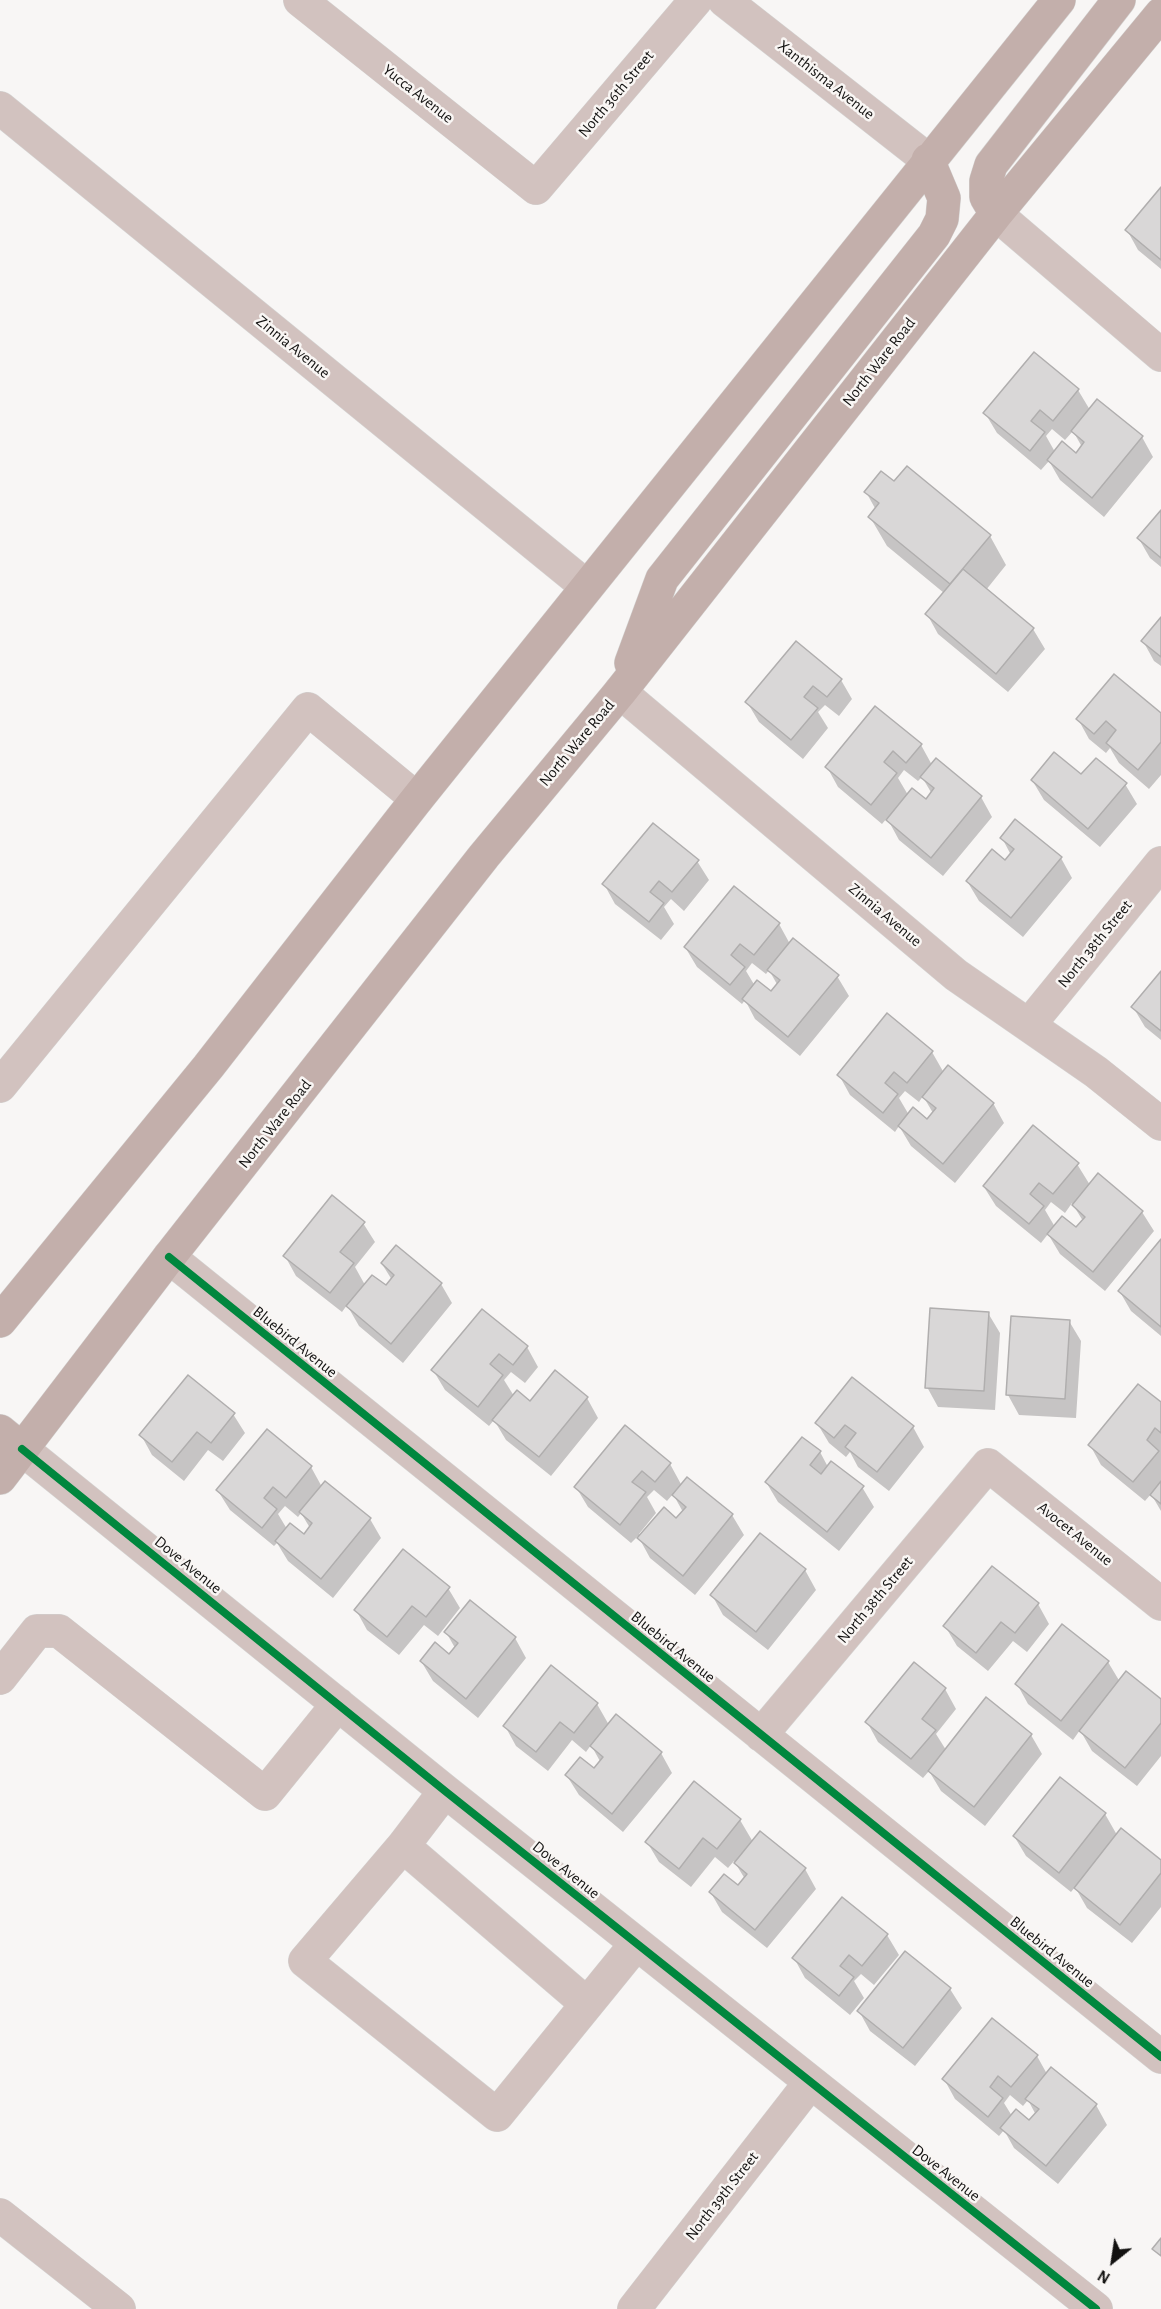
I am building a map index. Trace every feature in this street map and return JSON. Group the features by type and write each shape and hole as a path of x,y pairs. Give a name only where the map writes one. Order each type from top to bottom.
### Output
{"main road":[{"path":"0,1321 208,1067 586,586 1059,0"},
{"path":"996,214 986,197 986,181 991,165 1119,0"},
{"name":"North Ware Road","path":"0,1478 11,1440 169,1257 484,856 620,692 996,214 1161,14"},
{"path":"620,692 662,579 934,235 942,219 944,198 928,160"}],"street":[{"name":"Yucca Avenue","path":"300,0 536,188"},
{"name":"North 36th Street","path":"536,188 696,0"},
{"name":"Xanthisma Avenue","path":"724,0 928,160"},
{"name":"Zinnia Avenue","path":"0,108 586,586"},
{"path":"996,214 1161,355"},
{"name":"Zinnia Avenue","path":"620,692 956,975 1096,1072 1161,1124"},
{"path":"0,1086 308,709 417,799"},
{"name":"North 38th Street","path":"1029,1025 1161,863"},
{"name":"Bluebird Avenue","path":"169,1257 1161,2057"},
{"name":"Dove Avenue","path":"11,1440 636,1944 1096,2309"},
{"name":"North 38th Street","path":"762,1735 988,1465"},
{"name":"Avocet Avenue","path":"988,1465 1161,1604"},
{"path":"0,1678 37,1631 59,1631 265,1794 338,1704"},
{"path":"445,1791 403,1846 305,1961 497,2115 636,1944"},
{"path":"403,1846 587,2004"},
{"name":"North 39th Street","path":"634,2309 810,2083"},
{"path":"0,2215 119,2309"}],"building":[{"path":"1161,187 1161,260 1125,230"},
{"path":"1034,352 1079,389 1053,421 1040,410 1031,421 1045,432 1030,451 983,413"},
{"path":"1097,399 1143,436 1092,498 1047,460 1062,441 1076,453 1084,442 1071,431"},
{"path":"907,466 991,535 950,584 868,517 879,503 864,492 881,471 894,481"},
{"path":"1161,510 1161,558 1137,538"},
{"path":"963,569 1034,628 996,674 925,614"},
{"path":"1161,617 1161,657 1141,641"},
{"path":"796,641 842,679 827,697 813,686 804,697 818,708 791,740 745,702"},
{"path":"1114,674 1161,713 1161,742 1138,770 1106,743 1116,730 1106,721 1094,734 1076,719"},
{"path":"875,706 922,744 906,763 893,751 884,762 897,773 871,805 825,767"},
{"path":"1054,752 1081,774 1096,758 1127,783 1088,829 1031,780"},
{"path":"936,758 982,796 931,858 886,820 912,788 926,799 934,788 920,777"},
{"path":"1015,819 1062,857 1011,918 966,881 992,849 1005,860 1014,849 1000,838"},
{"path":"653,823 699,860 672,892 659,881 650,892 664,903 649,922 602,884"},
{"path":"734,886 780,923 754,955 740,944 731,955 745,967 730,985 684,947"},
{"path":"793,938 839,975 788,1037 742,999 757,980 771,991 780,980 767,970"},
{"path":"1161,971 1161,1031 1131,1007"},
{"path":"887,1013 933,1051 907,1083 894,1072 885,1083 898,1094 883,1113 837,1075"},
{"path":"948,1065 994,1103 943,1164 898,1126 913,1107 927,1119 936,1108 922,1097"},
{"path":"1033,1125 1079,1163 1053,1194 1039,1183 1030,1194 1044,1206 1029,1224 983,1186"},
{"path":"1098,1173 1143,1211 1093,1272 1047,1234 1062,1216 1076,1227 1085,1217 1072,1205"},
{"path":"332,1195 365,1222 340,1252 354,1263 330,1293 283,1256"},
{"path":"1161,1239 1161,1327 1118,1291"},
{"path":"396,1245 442,1283 391,1344 346,1306 372,1275 386,1285 394,1275 381,1263"},
{"path":"930,1308 989,1312 984,1391 925,1388"},
{"path":"482,1309 528,1346 513,1365 499,1354 490,1364 503,1375 478,1407 431,1370"},
{"path":"1011,1316 1070,1320 1065,1399 1006,1395"},
{"path":"555,1370 588,1397 539,1457 492,1420 517,1390 530,1401"},
{"path":"188,1375 235,1413 211,1443 197,1432 172,1462 139,1435"},
{"path":"852,1377 914,1426 877,1472 845,1447 856,1433 845,1425 834,1438 815,1423"},
{"path":"1138,1384 1161,1402 1161,1433 1155,1428 1147,1440 1159,1451 1133,1482 1088,1445"},
{"path":"625,1425 671,1463 655,1482 642,1471 632,1482 646,1492 620,1525 574,1487"},
{"path":"267,1429 312,1466 286,1498 273,1487 264,1498 277,1509 262,1528 216,1490"},
{"path":"802,1437 821,1451 810,1465 821,1474 831,1461 864,1486 827,1532 765,1482"},
{"path":"687,1477 733,1514 683,1576 637,1538 664,1507 676,1518 686,1507 672,1495"},
{"path":"325,1481 371,1518 321,1579 275,1541 290,1523 304,1534 312,1523 299,1512"},
{"path":"1161,1481 1161,1504 1150,1495"},
{"path":"760,1533 806,1569 756,1632 710,1595"},
{"path":"403,1549 450,1587 426,1617 412,1606 387,1637 354,1610"},
{"path":"992,1566 1039,1603 1015,1633 1001,1622 976,1653 943,1626"},
{"path":"470,1600 516,1637 466,1699 420,1661 435,1642 449,1654 458,1643 444,1632"},
{"path":"1062,1624 1109,1661 1061,1721 1015,1684"},
{"path":"914,1662 946,1688 922,1719 936,1730 911,1759 865,1722"},
{"path":"551,1665 598,1703 574,1733 560,1722 536,1752 503,1726"},
{"path":"1126,1671 1161,1699 1161,1723 1125,1768 1079,1731"},
{"path":"986,1697 1032,1734 974,1807 928,1771"},
{"path":"616,1714 662,1752 612,1814 565,1775 580,1757 594,1768 603,1757 590,1746"},
{"path":"1060,1777 1106,1813 1059,1873 1013,1836"},
{"path":"694,1781 741,1819 717,1849 703,1838 679,1869 645,1842"},
{"path":"1121,1828 1161,1860 1161,1873 1120,1925 1074,1888"},
{"path":"760,1831 806,1868 755,1930 709,1892 724,1874 738,1885 747,1874 734,1863"},
{"path":"842,1897 888,1934 862,1966 849,1955 840,1966 854,1977 839,1996 792,1958"},
{"path":"905,1951 951,1988 903,2048 857,2011"},
{"path":"992,2018 1038,2055 1011,2087 998,2076 990,2087 1003,2098 988,2117 942,2079"},
{"path":"1051,2067 1097,2104 1046,2166 1000,2128 1016,2109 1029,2120 1039,2109 1025,2099"},
{"path":"1161,2238 1161,2256 1152,2249"}],"cycle path":[{"path":"169,1257 1161,2057"},
{"path":"22,1449 445,1791 1096,2309"}]}
